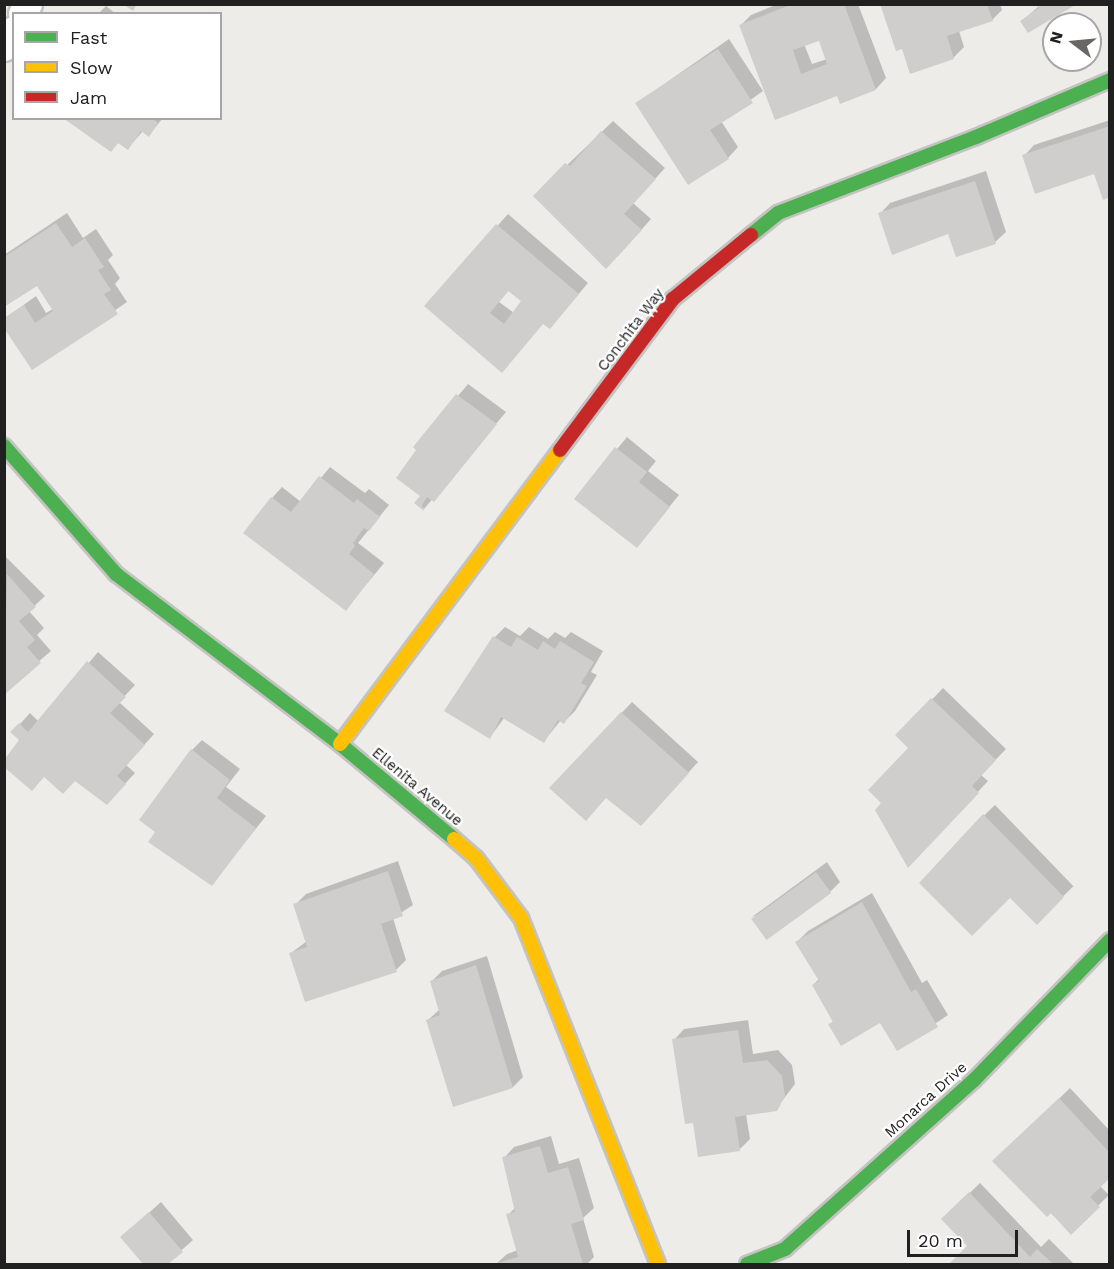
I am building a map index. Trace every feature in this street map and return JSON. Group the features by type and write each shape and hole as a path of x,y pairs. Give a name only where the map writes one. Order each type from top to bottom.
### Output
{"street":[{"path":"4,47 12,34"},
{"name":"Conchita Way","path":"340,744 673,299 778,213 976,137 1110,80"},
{"name":"Ellenita Avenue","path":"4,446 116,574 340,744 476,858 521,918 658,1264"},
{"name":"Monarca Drive","path":"747,1264 785,1249 965,1088 1110,939"}],"building":[{"path":"123,4 137,4 133,11"},
{"path":"793,4 844,4 876,90 840,104 837,96 775,120 739,25","holes":["819,41 827,64 801,74 793,50"]},
{"path":"880,4 987,4 993,21 947,36 954,59 910,74 902,49 896,51"},
{"path":"1036,4 1077,4 1063,12 1042,12 1042,25 1028,33 1020,21 1039,8"},
{"path":"718,49 753,103 710,130 729,159 688,185 635,103"},
{"path":"66,120 154,120 158,123 149,137 141,131 128,150 118,143 111,152"},
{"path":"1110,126 1110,197 1103,200 1094,174 1035,194 1022,155"},
{"path":"601,131 656,179 624,214 642,230 606,269 533,196 565,163 570,166"},
{"path":"975,181 996,244 956,257 948,234 892,255 878,213"},
{"path":"56,223 72,247 85,238 104,267 98,270 111,290 104,294 118,314 32,370 4,328 4,318 24,305 35,323 53,311 37,286 4,307 4,257"},
{"path":"496,224 579,294 550,329 543,324 502,373 424,306","holes":["508,291 521,301 504,324 490,313"]},
{"path":"456,394 497,424 434,502 427,497 422,505 424,511 414,503 420,496 396,478 416,450 413,447"},
{"path":"615,447 647,472 639,482 670,507 637,548 574,499"},
{"path":"319,476 354,503 357,499 380,517 369,531 364,528 353,543 355,546 349,554 374,574 346,611 243,533 271,497 291,512"},
{"path":"7,574 36,607 19,621 35,640 27,647 41,663 4,695"},
{"path":"493,636 511,647 517,637 538,650 543,641 555,649 560,641 594,662 581,683 587,686 564,724 558,720 544,743 501,717 490,739 444,711"},
{"path":"87,661 126,697 110,713 145,745 117,776 126,784 107,805 75,781 63,794 44,777 32,791 4,767 4,760 19,740 10,732 19,723 28,732"},
{"path":"931,698 996,760 972,786 979,793 908,868 875,810 881,803 868,790 908,748 895,735"},
{"path":"621,712 689,773 641,826 606,798 586,821 549,788"},
{"path":"191,749 230,780 217,798 256,828 212,886 148,842 155,832 139,820"},
{"path":"983,814 1064,897 1037,925 1010,898 972,936 919,883"},
{"path":"388,871 403,916 381,924 397,972 305,1002 289,953 307,947 293,904"},
{"path":"816,872 831,893 767,940 751,919"},
{"path":"862,902 911,992 916,989 938,1027 897,1051 880,1023 841,1046 828,1024 833,1022 812,985 819,981 795,942"},
{"path":"476,965 513,1088 453,1107 426,1020 440,1015 430,981"},
{"path":"738,1030 743,1063 767,1060 782,1076 785,1096 777,1111 735,1117 740,1151 698,1157 693,1123 685,1124 672,1039"},
{"path":"1059,1098 1110,1153 1110,1178 1090,1197 1100,1207 1071,1235 1051,1213 1047,1217 992,1161"},
{"path":"540,1146 548,1173 568,1167 584,1220 571,1224 583,1264 494,1264 518,1257 506,1214 515,1212 502,1157"},
{"path":"969,1192 1030,1257 1037,1249 1053,1264 949,1264 967,1246 941,1219"},
{"path":"149,1212 183,1252 168,1264 143,1264 120,1237"}],"traffic: fast":[{"path":"751,235 778,213 976,137 1110,80"},
{"path":"4,446 116,574 340,744 454,839"},
{"path":"747,1264 785,1249 974,1080 1110,940"}],"traffic: slow":[{"path":"340,744 560,450"},
{"path":"454,839 476,858 521,918 658,1264"}],"traffic: jam":[{"path":"560,450 673,299 751,235"}]}
